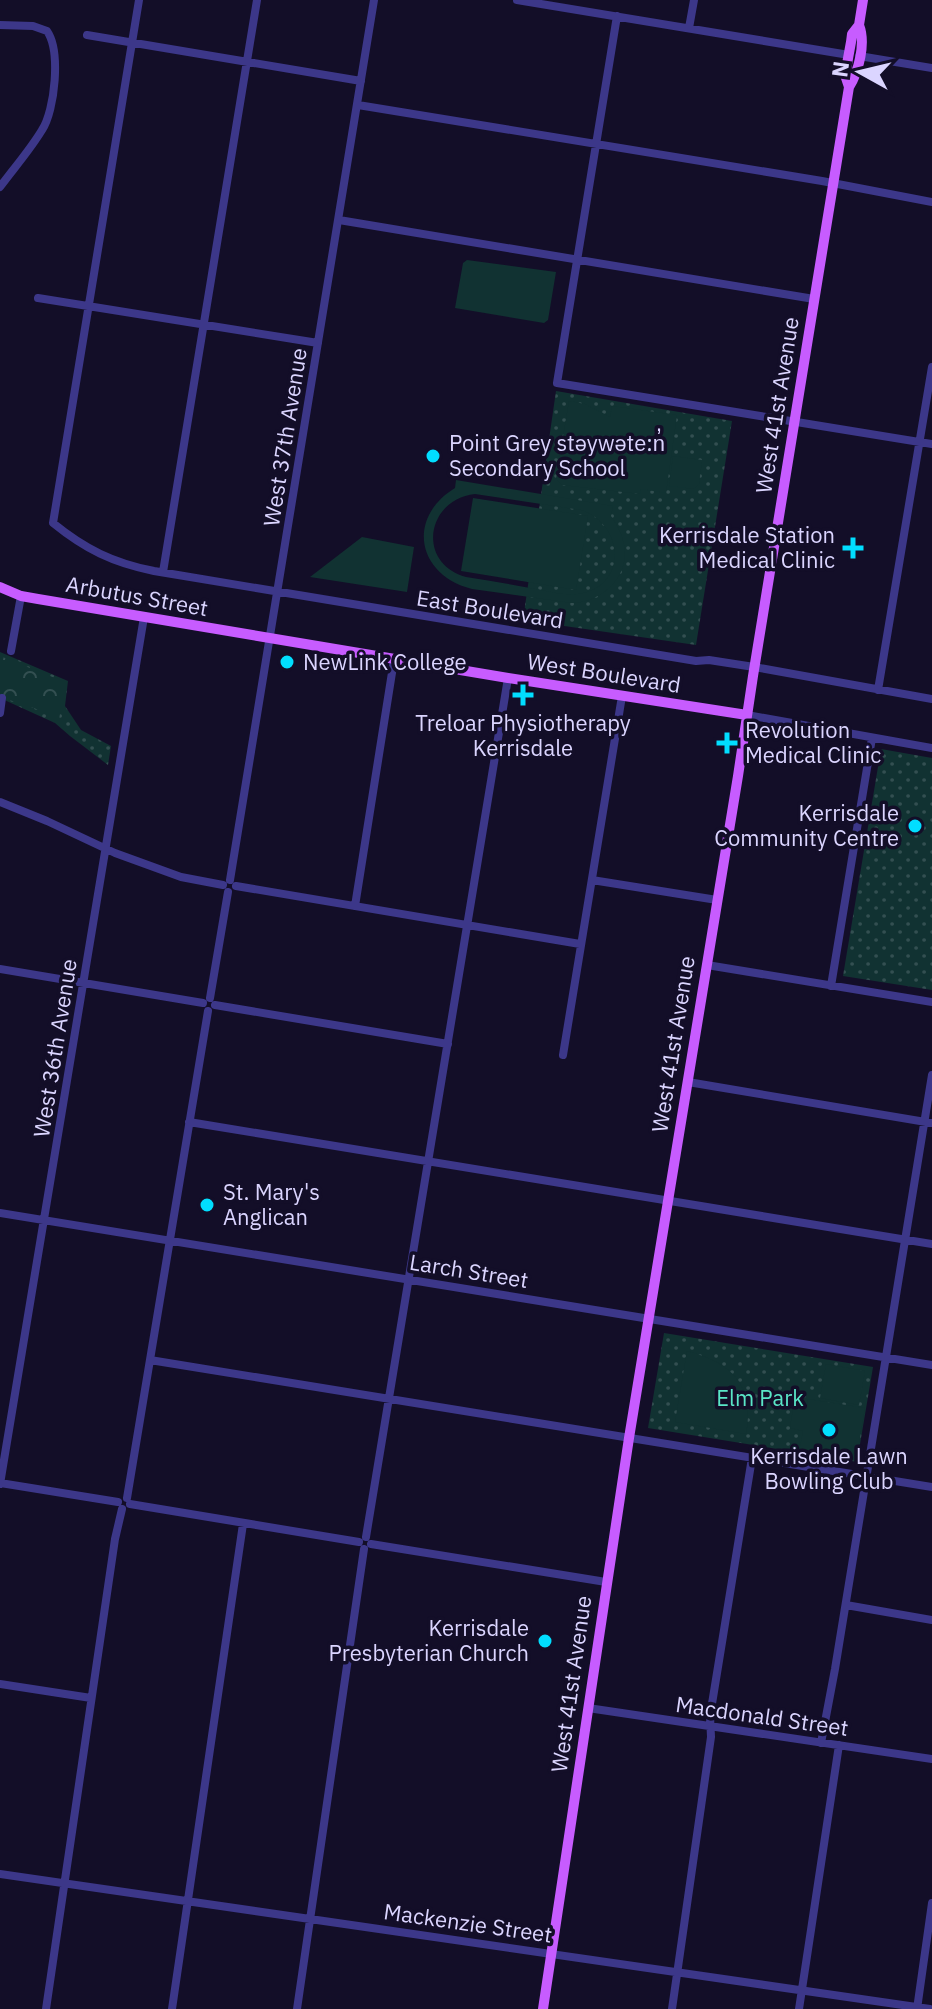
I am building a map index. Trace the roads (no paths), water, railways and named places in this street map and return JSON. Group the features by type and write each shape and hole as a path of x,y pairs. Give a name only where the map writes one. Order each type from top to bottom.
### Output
{"main road":[{"name":"West 41st Avenue","path":"543,2009 629,1438 849,87 855,77 854,56 863,35 859,25 863,0"},
{"name":"Arbutus Street","path":"0,587 21,596 269,639"},
{"name":"West Boulevard","path":"269,639 747,715"}],"street":[{"path":"89,306 139,0"},
{"path":"163,572 257,0"},
{"name":"West 37th Avenue","path":"46,2009 115,1539 150,1360 374,0"},
{"path":"517,0 932,68"},
{"path":"689,28 694,0"},
{"path":"617,16 557,383 932,444"},
{"path":"0,25 33,26 47,31 54,44 56,61 50,109 44,127 0,187"},
{"path":"87,35 361,81"},
{"path":"358,105 932,202"},
{"path":"339,220 814,299"},
{"path":"38,298 318,343"},
{"name":"East Boulevard","path":"89,306 53,523 74,540 106,558 163,572 696,661 754,667 932,699"},
{"path":"878,690 932,367"},
{"path":"11,651 21,596"},
{"name":"West 36th Avenue","path":"0,1483 144,617"},
{"path":"355,906 394,660"},
{"path":"297,2009 365,1543 508,678"},
{"path":"563,1055 622,696"},
{"path":"0,713 2,698"},
{"name":"West Boulevard","path":"747,715 932,748"},
{"path":"831,986 872,738"},
{"path":"0,802 106,849 181,877 580,944"},
{"path":"592,880 717,900"},
{"path":"707,965 932,1002"},
{"path":"0,969 448,1044"},
{"path":"821,1743 928,1122 932,1075"},
{"path":"688,1082 928,1122"},
{"path":"189,1122 932,1244"},
{"name":"Larch Street","path":"0,1213 932,1365"},
{"path":"150,1360 932,1487"},
{"path":"672,2009 711,1737 710,1717 752,1458"},
{"path":"0,1483 606,1582"},
{"path":"172,2009 243,1524"},
{"path":"846,1605 932,1620"},
{"path":"0,1684 91,1698"},
{"name":"Macdonald Street","path":"588,1708 932,1759"},
{"path":"799,2009 839,1745"},
{"name":"Mackenzie Street","path":"0,1874 930,2009"},
{"path":"917,2008 932,1903"}],"place":[{"name":"Point Grey stəywəte:n̓ Secondary School","path":"433,456"},
{"name":"Kerrisdale Station Medical Clinic","path":"853,548"},
{"name":"NewLink College","path":"287,662"},
{"name":"Treloar Physiotherapy Kerrisdale","path":"523,695"},
{"name":"Revolution Medical Clinic","path":"727,743"},
{"name":"Kerrisdale Community Centre","path":"915,826"},
{"name":"St. Mary's Anglican","path":"207,1205"},
{"name":"Kerrisdale Lawn Bowling Club","path":"829,1430"},
{"name":"Kerrisdale Presbyterian Church","path":"545,1641"}],"park label":[{"name":"Elm Park","path":"760,1398"}]}
